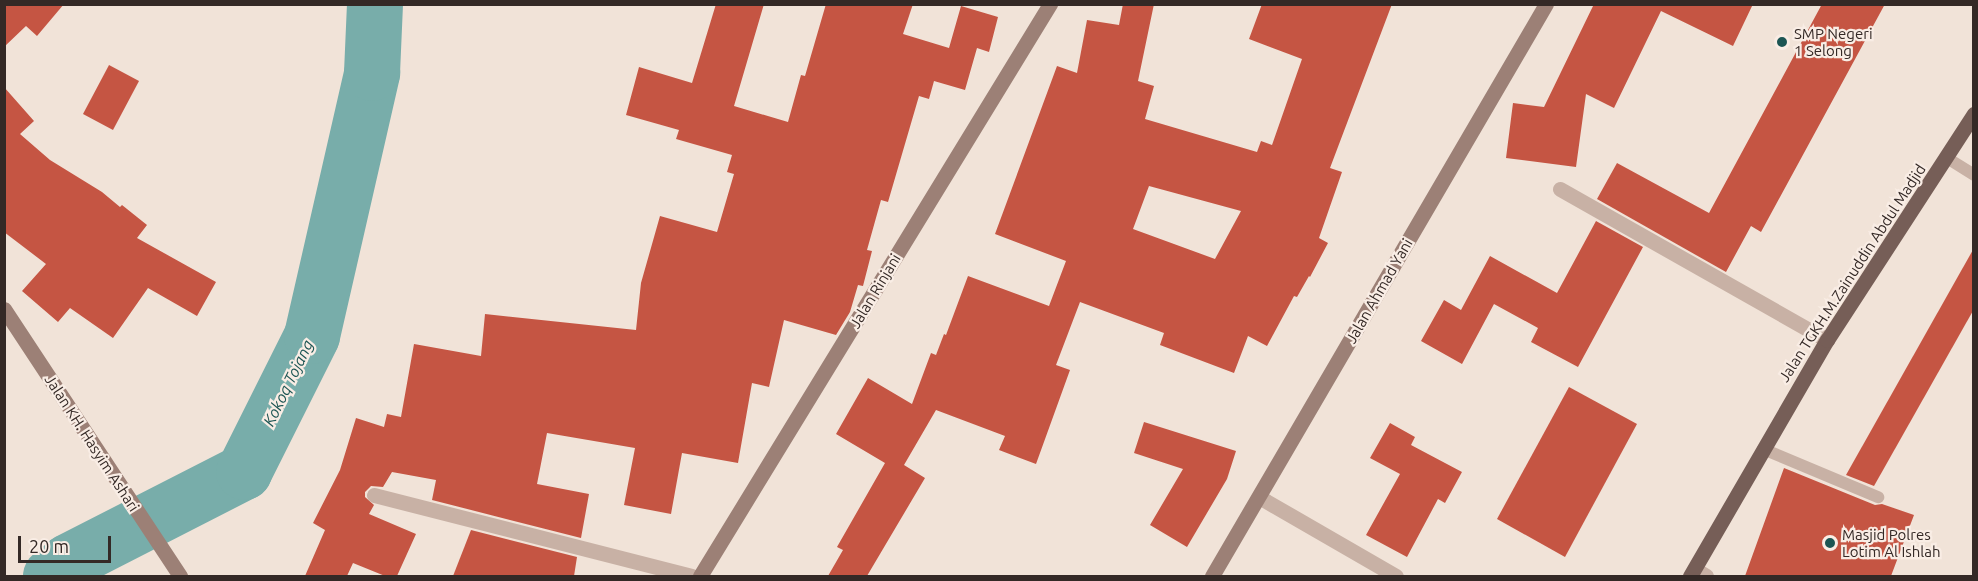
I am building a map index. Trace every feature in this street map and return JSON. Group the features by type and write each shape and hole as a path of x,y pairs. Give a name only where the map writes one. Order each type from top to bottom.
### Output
{"main road":[{"name":"Jalan TGKH.M.Zainuddin Abdul Madjid","path":"1697,574 1763,449 1827,340 1974,114"}],"street":[{"name":"Jalan Rinjani","path":"700,576 1050,4"},
{"name":"Jalan Ahmad Yani","path":"1212,576 1546,4"},
{"path":"1560,189 1827,340"},
{"name":"Jalan KH. Hasyim Ashari","path":"4,309 180,576"},
{"path":"374,495 692,576"},
{"path":"1259,497 1396,576"}],"lane":[{"path":"1947,158 1974,175"},
{"path":"1763,449 1878,497"}],"building":[{"path":"4,4 64,4 37,36 26,26 4,47"},
{"path":"716,4 764,4 734,106 788,122 801,75 805,76 826,4 913,4 903,34 949,48 961,6 998,17 989,52 977,48 965,90 934,81 929,99 919,96 888,202 881,200 867,250 872,251 863,286 858,285 850,312 836,335 784,320 769,387 752,383 738,463 682,453 671,514 624,505 635,448 547,433 537,484 589,494 581,538 432,500 436,480 392,472 383,487 371,486 365,492 365,497 374,505 369,514 416,534 397,576 385,576 353,563 347,576 305,576 325,530 313,523 340,470 356,418 384,427 387,414 401,417 414,344 481,356 485,314 636,330 641,283 660,216 717,232 734,174 727,172 732,155 676,139 679,130 626,115 639,67 692,83"},
{"path":"1123,4 1154,4 1138,81 1154,86 1145,119 1257,152 1261,141 1272,145 1302,59 1249,39 1262,4 1392,4 1330,168 1342,172 1319,238 1328,243 1310,277 1297,297 1294,296 1267,346 1248,336 1234,373 1160,345 1164,333 1080,302 1056,365 1070,370 1036,464 999,450 1005,436 936,410 904,465 925,478 867,576 828,576 843,550 837,547 885,463 836,434 868,378 912,404 931,353 936,355 944,334 946,335 968,276 1049,306 1066,261 995,234 1057,66 1077,73 1087,20 1119,25","holes":["1149,186 1241,211 1215,259 1133,229"]},
{"path":"1594,4 1753,4 1733,46 1661,11 1614,108 1586,94 1576,167 1506,158 1513,103 1544,107"},
{"path":"1822,4 1885,4 1761,232 1751,226 1726,272 1597,199 1617,163 1709,213"},
{"path":"109,65 139,81 113,130 83,114"},
{"path":"4,87 34,121 20,134 50,160 102,192 120,207 122,205 147,225 137,238 216,282 197,316 148,288 113,338 70,308 58,322 22,291 46,264 4,232"},
{"path":"1596,221 1643,247 1578,367 1531,342 1538,328 1494,304 1462,364 1421,341 1444,300 1461,310 1490,256 1557,293"},
{"path":"1974,248 1974,309 1874,486 1846,475"},
{"path":"1569,387 1637,424 1565,557 1497,519"},
{"path":"1144,422 1236,451 1227,479 1187,547 1150,525 1183,469 1134,453"},
{"path":"1390,423 1415,437 1411,445 1462,472 1445,503 1438,499 1407,557 1366,535 1400,474 1370,458"},
{"name":"Masjid Polres Lotim Al Ishlah","path":"1784,468 1875,505 1882,504 1914,515 1891,576 1745,576"},
{"path":"471,530 577,557 574,576 453,576"}],"waterway":[{"name":"Kokoq Tojang","path":"51,576 68,562 244,472 312,336 372,73 375,4"}],"place":[{"name":"SMP Negeri 1 Selong","path":"1782,42"},
{"name":"Masjid Polres Lotim Al Ishlah","path":"1830,543"}]}
